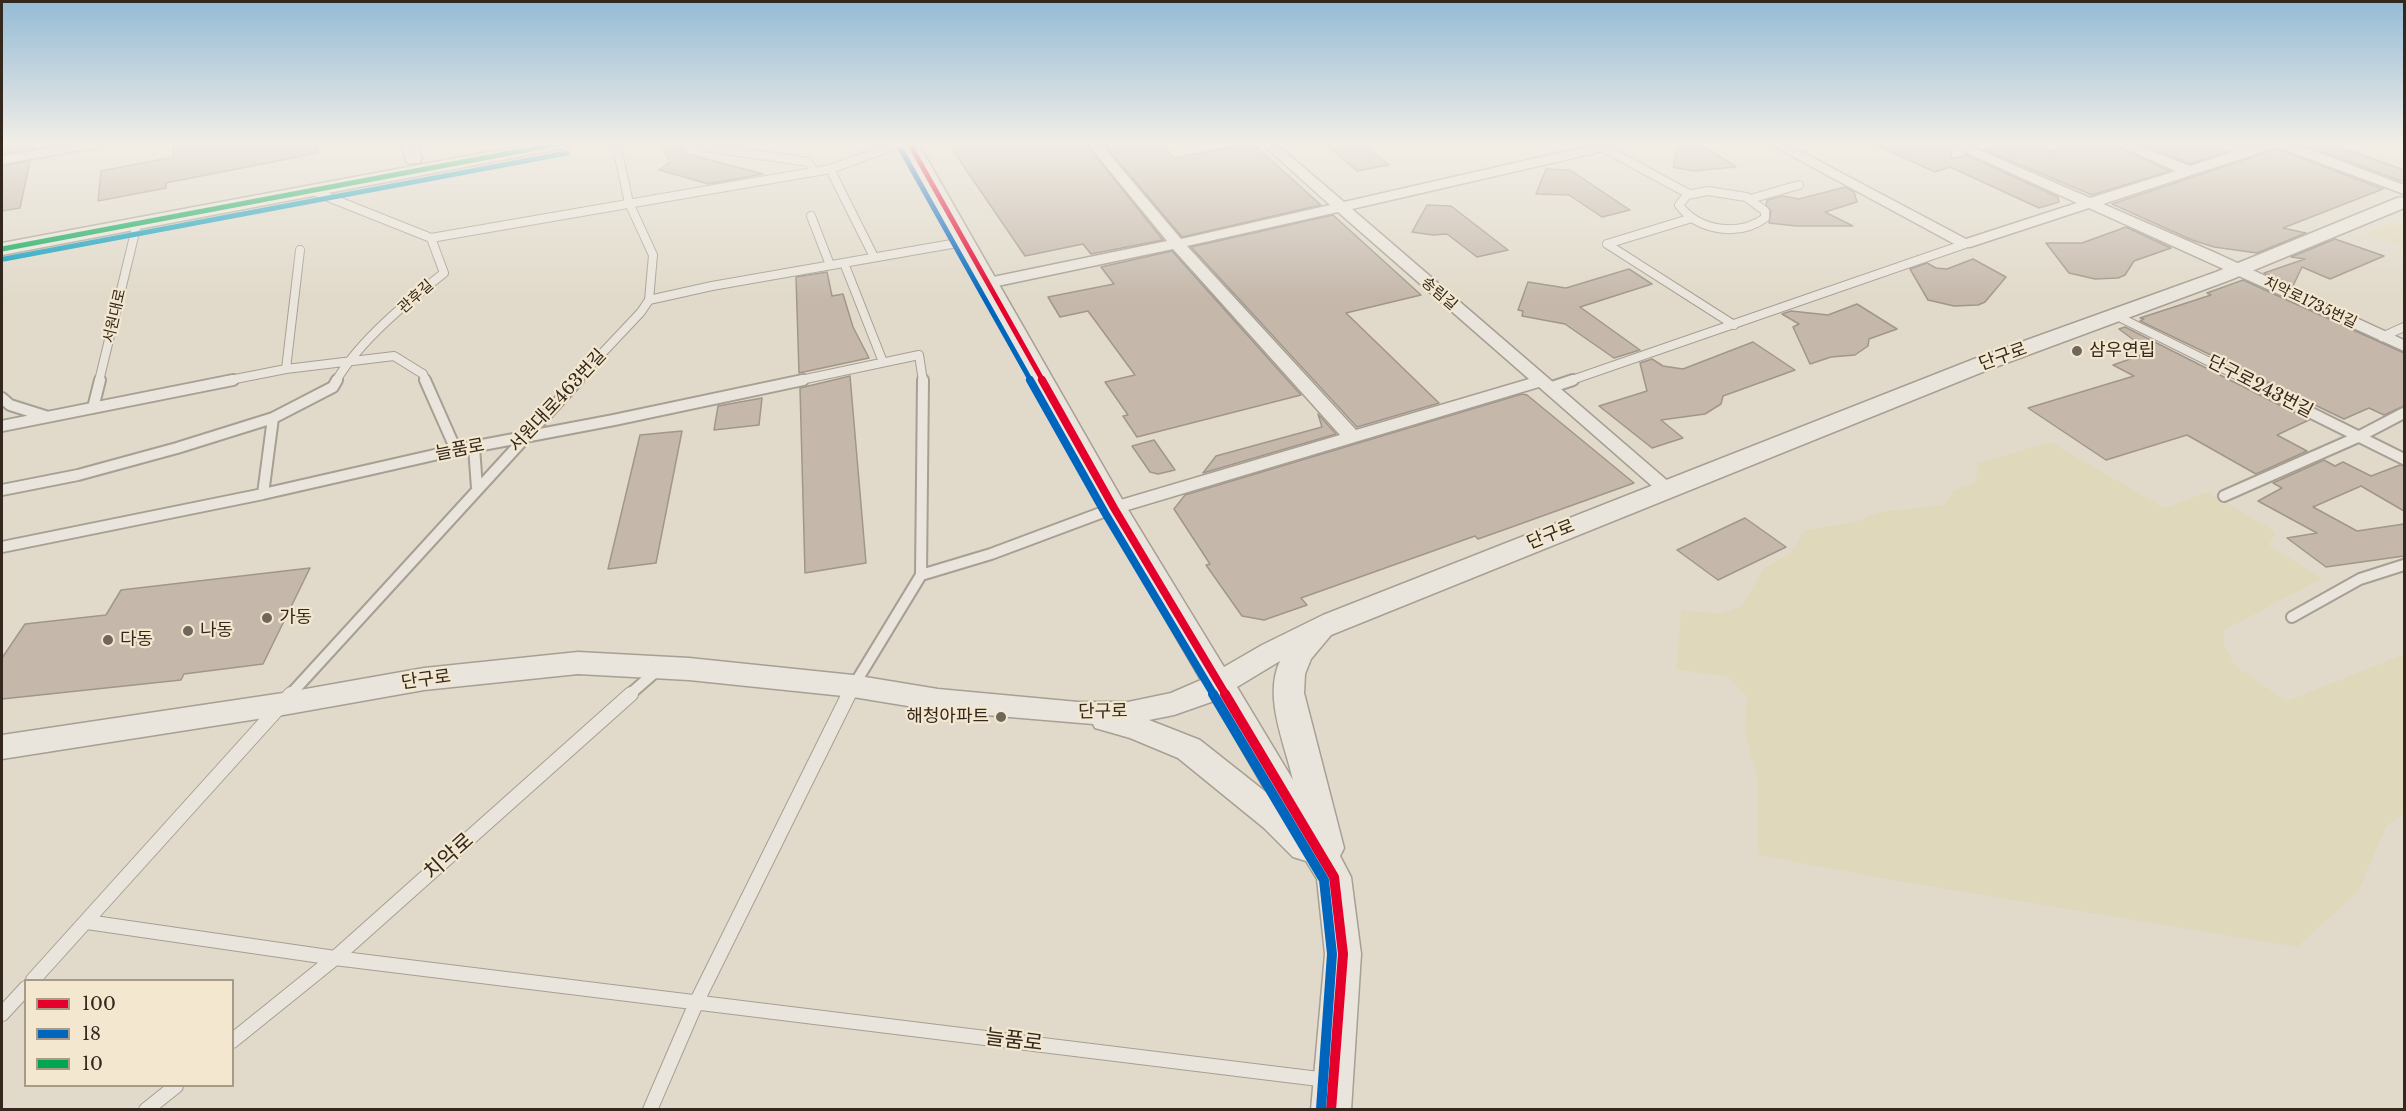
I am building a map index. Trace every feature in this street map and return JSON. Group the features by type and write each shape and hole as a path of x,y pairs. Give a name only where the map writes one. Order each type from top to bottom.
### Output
{"street":[{"path":"2,237 202,195"},
{"path":"2,249 292,195"},
{"name":"늘품로","path":"937,195 1114,508 1334,877 1343,954 1331,1095"},
{"path":"1136,195 1177,244 1352,437"},
{"name":"송림길","path":"1325,195 1667,489"},
{"path":"988,283 1177,244 1389,195"},
{"path":"1872,195 1965,244 2115,195"},
{"path":"2072,195 2238,270"},
{"name":"단구로","path":"2,747 283,704 424,679 578,663 660,668 853,686 938,700 1078,713 1128,713 1174,704 1204,693 1272,652 1333,622 1982,364 2238,270 2404,201"},
{"name":"치악로1735번길","path":"2238,270 2404,346"},
{"path":"1114,508 1352,437 1545,384"},
{"path":"1333,622 1310,640 1294,662 1287,682 1290,704 1334,877"},
{"path":"1078,713 1137,728 1189,749 1276,819 1334,877"}],"lane":[{"path":"323,195 431,238 678,195"},
{"path":"627,195 653,255 649,300 712,285 963,242"},
{"path":"843,195 874,257"},
{"path":"1688,195 1679,205 1682,211 1692,218 1726,228 1751,226 1760,223 1765,218 1765,211 1750,199 1736,195"},
{"path":"1750,199 1765,195"},
{"path":"811,216 830,265"},
{"path":"1692,218 1607,244 1734,325"},
{"name":"서원대로","path":"93,408 137,224"},
{"name":"관후길","path":"2,490 78,475 177,448 273,418 333,387 348,361 417,294 444,273 431,238"},
{"path":"1545,384 1734,325 1965,244"},
{"path":"286,369 300,249"},
{"path":"844,263 883,362"},
{"name":"서원대로463번길","path":"283,704 522,438 641,312 649,300"},
{"name":"단구로243번길","path":"2115,315 2404,459"},
{"path":"2382,337 2404,327"},
{"name":"늘품로","path":"2,547 262,494 456,450 919,355 924,389 921,575"},
{"path":"2,426 286,369 394,356 423,374 456,450"},
{"path":"2,398 10,405 48,417"},
{"path":"2224,496 2358,437 2404,413"},
{"path":"262,494 273,418"},
{"path":"474,447 477,489"},
{"path":"650,1110 697,1001 853,686 921,575 991,554 1114,508"},
{"path":"2292,617 2338,590 2404,565"},
{"name":"치악로","path":"234,1039 335,958 660,668"},
{"path":"35,979 283,704"},
{"name":"늘품로","path":"87,922 335,958 697,1001 1331,1095"},
{"path":"2,1014 24,990"},
{"path":"146,1110 175,1087"}],"shaded area":[{"path":"2393,223 2404,229 2404,248 2390,241 2390,238 2399,234 2388,237 2388,242 2368,232"},
{"path":"2051,442 2164,508 2207,492 2276,532 2269,545 2322,579 2224,630 2224,644 2234,665 2287,701 2404,654 2404,814 2387,825 2358,892 2297,947 1880,878 1758,855 1757,778 1745,734 1747,697 1727,676 1676,670 1681,610 1721,614 1741,606 1765,567 1791,553 1805,530 1851,523 1880,512 1945,505 1953,490 1975,484 1978,463"}],"building":[{"path":"2,195 23,195 20,208 2,211"},
{"path":"99,195 130,195 98,201"},
{"path":"983,195 1127,195 1163,240 1091,254 1083,244 1025,256"},
{"path":"1147,195 1310,195 1321,205 1182,237"},
{"path":"1564,195 1607,195 1630,210 1602,217 1569,195"},
{"path":"1815,195 1855,195 1857,202 1825,212 1853,226 1796,226 1769,223 1771,211 1766,205 1767,200 1783,196 1799,199"},
{"path":"2010,195 2053,195 2058,197 2059,202 2039,208"},
{"path":"2139,195 2368,195 2283,228 2306,233 2257,253 2214,247 2192,240 2112,204"},
{"path":"1427,205 1451,206 1508,250 1477,257 1447,234 1412,232"},
{"path":"1333,215 1421,295 1346,313 1439,403 1357,427 1191,247"},
{"path":"2126,227 2171,248 2134,261 2125,275 2118,278 2095,279 2069,273 2046,243 2082,243"},
{"path":"2335,239 2384,256 2330,279 2302,267 2293,286 2264,273 2305,259 2291,257"},
{"path":"1172,251 1301,395 1137,437 1123,416 1128,415 1105,382 1135,375 1088,311 1060,317 1048,297 1114,284 1101,267"},
{"path":"1973,259 2006,277 1985,302 1978,305 1954,306 1928,300 1910,269 1927,263 1936,268 1947,269"},
{"path":"1629,269 1652,284 1580,307 1640,350 1614,358 1565,324 1522,316 1523,311 1518,310 1528,282 1566,288"},
{"path":"827,272 832,296 843,294 853,327 869,358 799,373 796,277"},
{"path":"2243,280 2404,353 2404,406 2384,415 2369,408 2344,419 2140,321 2144,319 2140,318 2211,295 2207,293"},
{"path":"1857,304 1897,329 1869,339 1868,346 1855,355 1831,357 1810,364 1793,327 1799,324 1782,314 1791,311 1828,315"},
{"path":"2125,327 2309,420 2277,435 2307,451 2256,474 2187,435 2106,460 2028,408 2134,376 2113,365 2150,352 2119,329"},
{"path":"1753,342 1795,370 1723,396 1721,404 1705,414 1661,420 1683,438 1652,448 1599,406 1647,391 1640,363 1652,359 1663,366 1683,369"},
{"path":"850,376 866,563 805,573 800,388"},
{"path":"1522,394 1527,395 1634,483 1478,539 1475,536 1301,598 1307,605 1264,620 1242,616 1206,565 1210,564 1174,509 1185,495"},
{"path":"762,398 759,425 714,430 718,406"},
{"path":"1318,414 1336,434 1203,473 1216,456 1322,427"},
{"path":"682,431 656,563 608,569 640,435"},
{"path":"1154,440 1175,470 1158,474 1150,472 1132,446"},
{"path":"2324,460 2335,466 2343,462 2371,476 2400,465 2404,466 2404,511 2361,486 2313,507 2357,531 2404,524 2404,556 2326,567 2287,538 2317,533 2258,501 2282,488 2273,483"},
{"path":"1745,518 1786,547 1718,580 1677,550"},
{"path":"310,568 263,664 184,674 181,680 2,699 2,658 25,624 106,615 121,590"}],"transit line":[{"name":"10","path":"2,249 289,195"},
{"path":"4,259 345,195"},
{"name":"18","path":"926,195 1105,513 1324,880 1332,954 1321,1109"},
{"name":"100","path":"938,195 1114,508 1334,877 1343,954 1331,1110"}],"place":[{"name":"삼우연립","path":"2077,351"},
{"name":"가동","path":"267,618"},
{"name":"나동","path":"188,631"},
{"name":"다동","path":"108,640"},
{"name":"해청아파트","path":"1001,717"}]}
